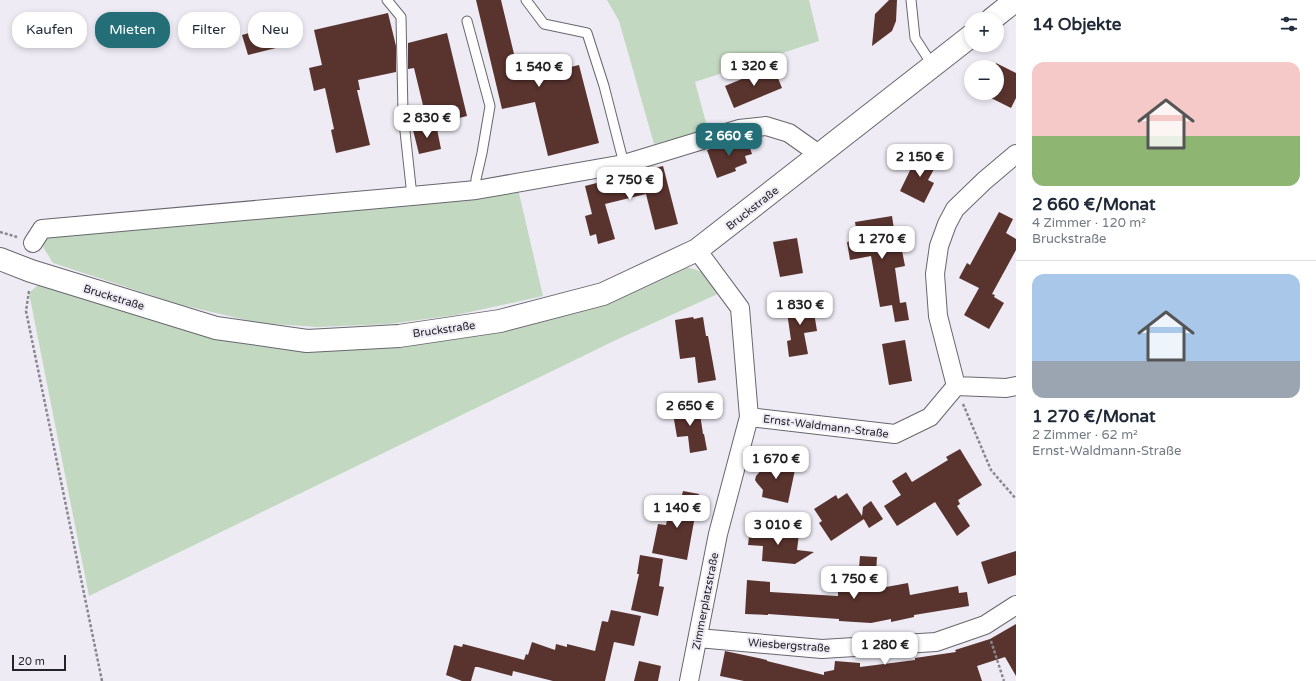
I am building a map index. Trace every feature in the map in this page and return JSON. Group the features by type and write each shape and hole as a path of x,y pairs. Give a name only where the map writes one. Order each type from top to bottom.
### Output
{"street":[{"path":"1001,12 1016,0"},
{"name":"Bruckstraße","path":"0,259 31,271 216,328 307,341 399,336 500,321 603,294 697,250 964,42"},
{"path":"33,243 42,229 476,190 624,164 739,129 766,126 789,132 820,155"},
{"path":"1016,154 984,181 956,209 947,224 939,246 935,274 938,316 956,386 1006,388 1016,386"},
{"name":"Zimmerplatzstraße","path":"689,681 718,534 749,417 740,308 697,250"},
{"name":"Ernst-Waldmann-Straße","path":"749,417 895,434 930,417 956,386"},
{"name":"Wiesbergstraße","path":"698,638 822,649 936,642 985,625 1016,605"}],"lane":[{"path":"387,0 401,17 403,113 412,196"},
{"path":"526,0 544,24 587,33 604,86 624,164"},
{"path":"911,0 915,38 933,66"},
{"path":"466,21 490,106 476,179 476,190"}],"path":[{"path":"31,271 26,311 102,681"},
{"path":"956,386 991,470 1016,499"},
{"path":"985,625 1004,681"}],"green space":[{"path":"607,0 809,0 819,41 695,82 708,130 654,144 619,21"},
{"path":"518,189 543,296 456,315 389,324 317,327 258,323 178,304 53,263 43,247 47,237"},
{"path":"684,267 702,272 713,281 722,292 616,340 89,596 29,293 47,277 134,309 370,345"}],"building":[{"path":"476,0 501,0 520,79 579,65 599,143 548,156 535,102 502,109"},
{"path":"889,0 897,0 896,21 892,31 872,46 875,14"},
{"path":"388,13 396,46 396,72 358,80 360,90 357,90 370,145 336,153 331,130 334,129 325,88 314,91 309,68 322,65 314,30"},
{"path":"248,33 248,48 276,48 248,55 242,35"},
{"path":"447,33 467,116 428,126 414,68 408,69 408,43"},
{"path":"773,66 782,88 734,108 725,86"},
{"path":"1004,67 1016,73 1016,98 1011,108 995,100 1004,100"},
{"path":"436,124 441,149 419,154 413,130"},
{"path":"747,139 752,154 745,156 747,163 735,168 736,171 717,178 707,150 729,143 729,146"},
{"path":"919,152 938,162 928,180 934,183 924,203 900,191"},
{"path":"663,166 678,224 655,230 646,194 605,204 615,239 598,244 596,234 590,236 585,216 592,214 585,186"},
{"path":"999,212 1013,219 1006,233 1016,239 1016,250 992,294 1004,303 989,329 964,315 979,288 959,278 967,263 970,265"},
{"path":"892,216 895,236 899,235 905,266 895,268 900,303 906,302 909,320 895,322 892,305 880,307 871,256 850,260 847,242 858,240 855,222"},
{"path":"797,238 803,273 780,277 773,242"},
{"path":"812,300 817,331 804,333 808,354 789,357 787,341 791,340 786,305"},
{"path":"693,317 694,319 703,317 716,380 698,383 695,357 680,359 675,320"},
{"path":"905,340 912,381 889,385 882,344"},
{"path":"697,405 707,450 690,453 688,436 677,437 672,408"},
{"path":"960,449 982,485 958,500 960,504 957,506 970,526 957,536 935,502 897,526 884,506 901,495 892,481 906,472 912,482 948,460 946,457"},
{"path":"766,458 796,465 788,503 762,497 763,490 755,480 756,476 763,468"},
{"path":"683,491 699,494 687,560 652,553 658,524 666,525 670,505 679,507"},
{"path":"847,493 864,519 831,541 819,523 822,521 814,509 836,495 838,499"},
{"path":"871,501 883,519 869,528 862,516 863,507"},
{"path":"750,529 799,534 797,550 814,552 795,564 762,561 763,546 748,545"},
{"path":"1016,551 1016,575 988,584 981,562"},
{"path":"640,555 663,559 659,586 664,587 658,616 631,610 639,574 637,574"},
{"path":"860,556 877,557 875,589 908,583 910,595 958,586 959,593 967,592 969,606 914,615 914,617 891,622 891,619 871,623 839,621 839,619 768,614 745,614 747,580 770,582 770,592 838,596 838,586 844,587 845,578 858,580"},
{"path":"611,610 641,616 634,646 614,642 605,681 553,681 513,671 512,676 478,667 475,667 471,681 462,681 446,675 454,645 462,647 463,644 524,660 526,654 528,655 532,642 555,650 556,644 567,647 567,644 595,651 602,621 608,622"},
{"path":"1016,624 1016,676 1005,657 977,666 982,681 744,681 720,676 725,651 824,675 824,672 834,670 835,661 860,663 860,667 915,660 915,658 956,652 955,650 990,639"},
{"path":"639,661 661,666 658,681 634,681"}]}
